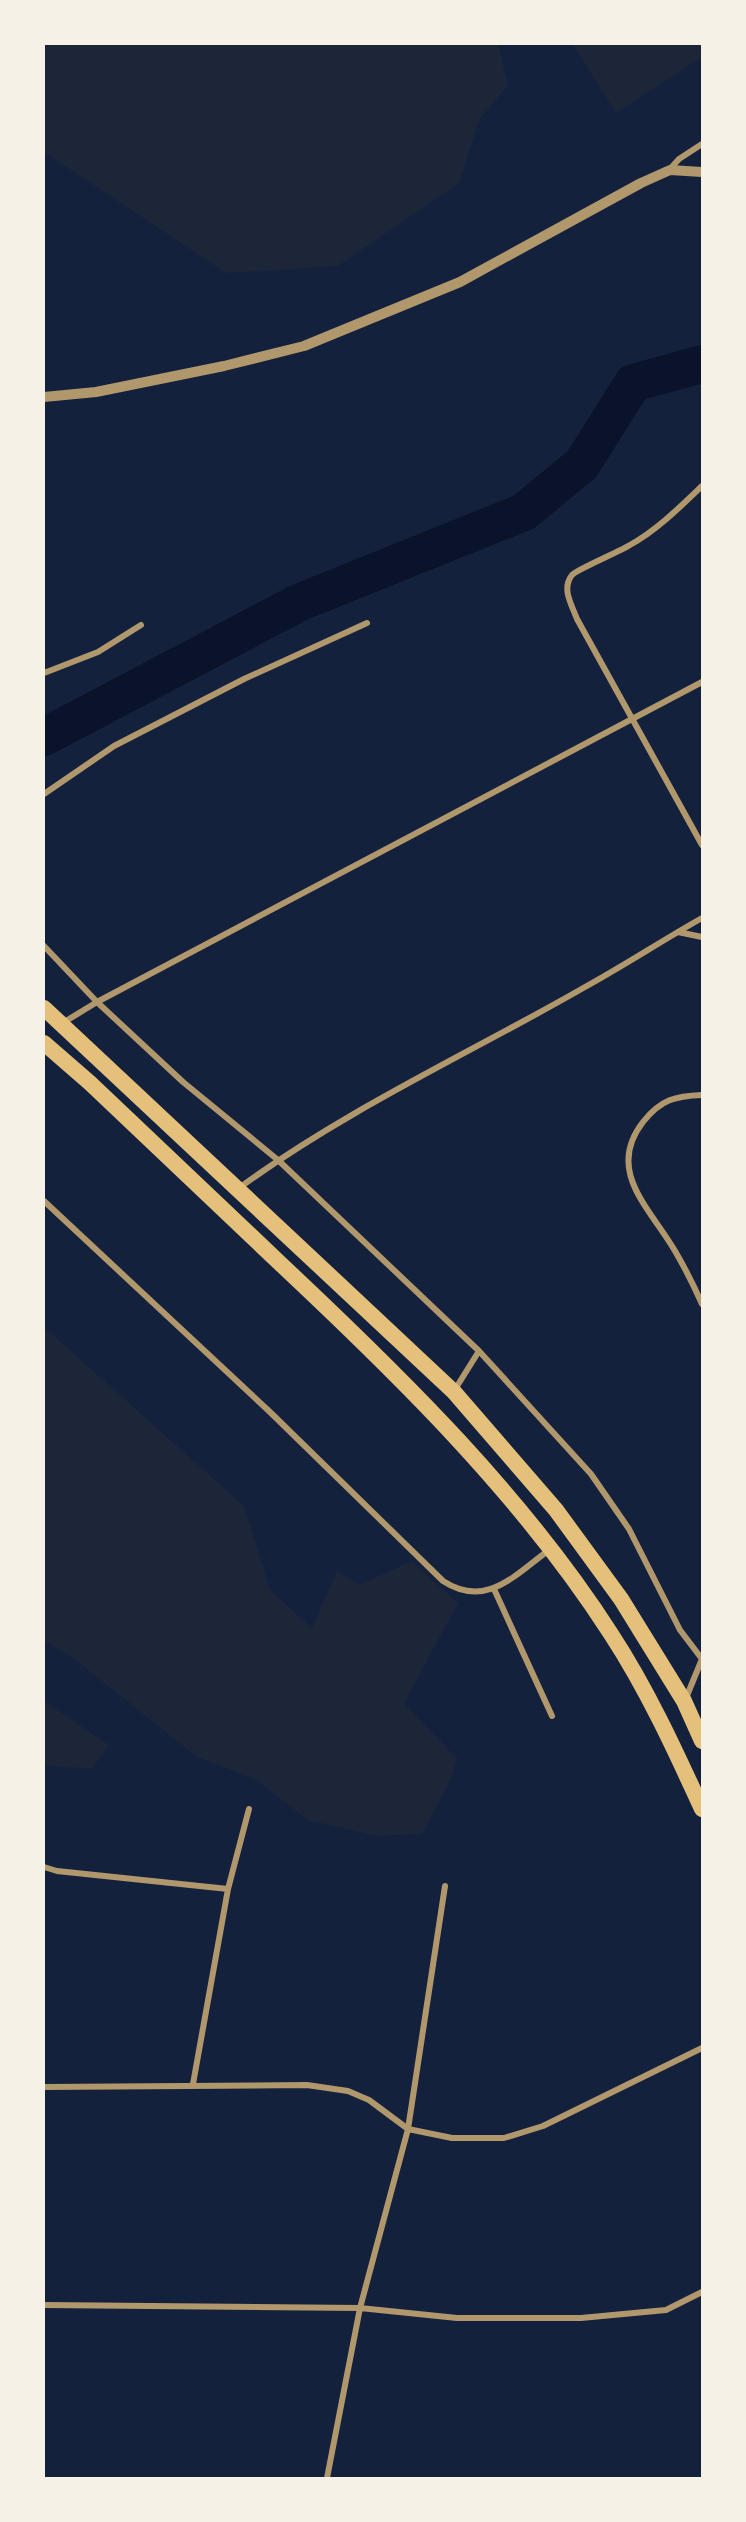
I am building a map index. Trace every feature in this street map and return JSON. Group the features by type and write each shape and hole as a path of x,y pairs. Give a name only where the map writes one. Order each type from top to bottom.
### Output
{"highway":[{"path":"44,1008 454,1392 556,1510 621,1599 684,1701 702,1741"},
{"path":"44,1043 90,1083 372,1351 444,1424 550,1550 612,1635 674,1747 702,1809"}],"street":[{"path":"670,170 679,159 702,144"},
{"path":"44,397 96,392 224,366 303,346 460,282 640,183 670,170 702,172"},
{"path":"702,486 668,518 632,544 572,574 567,593 577,619 702,845"},
{"path":"44,794 114,746 244,679 367,623"},
{"path":"44,674 98,652 141,625"},
{"path":"61,1024 97,1002 702,682"},
{"path":"237,1189 278,1160 453,1058 585,988 702,918"},
{"path":"677,932 702,937"},
{"path":"44,946 97,1002 183,1082 278,1160 479,1351 591,1474 628,1529 680,1630 702,1659 684,1701"},
{"path":"702,1095 675,1096 650,1113 632,1137 627,1164 640,1201 675,1250 702,1304"},
{"path":"44,1201 270,1412 443,1581 458,1590 472,1593 494,1589 550,1550"},
{"path":"454,1392 479,1351"},
{"path":"494,1589 552,1716"},
{"path":"193,2085 228,1889 249,1809"},
{"path":"44,1867 57,1871 228,1889"},
{"path":"327,2478 360,2308 408,2129 445,1886"},
{"path":"44,2087 307,2085 348,2091 369,2100 408,2129 452,2138 504,2138 543,2126 702,2048"},
{"path":"44,2305 360,2308 457,2318 581,2318 666,2310 702,2292"}],"shaded area":[{"path":"44,44 498,44 508,85 479,120 459,183 338,266 226,273 44,152"},
{"path":"573,44 702,44 702,57 616,113"},
{"path":"44,1327 244,1506 270,1590 312,1628 337,1571 359,1585 412,1561 458,1603 404,1704 458,1759 448,1784 422,1834 376,1836 308,1820 255,1779 197,1757 78,1662 44,1640"},
{"path":"44,1701 109,1745 92,1769 44,1765"}],"waterway":[{"path":"44,737 298,603 524,512 582,464 633,383 702,364"}]}
